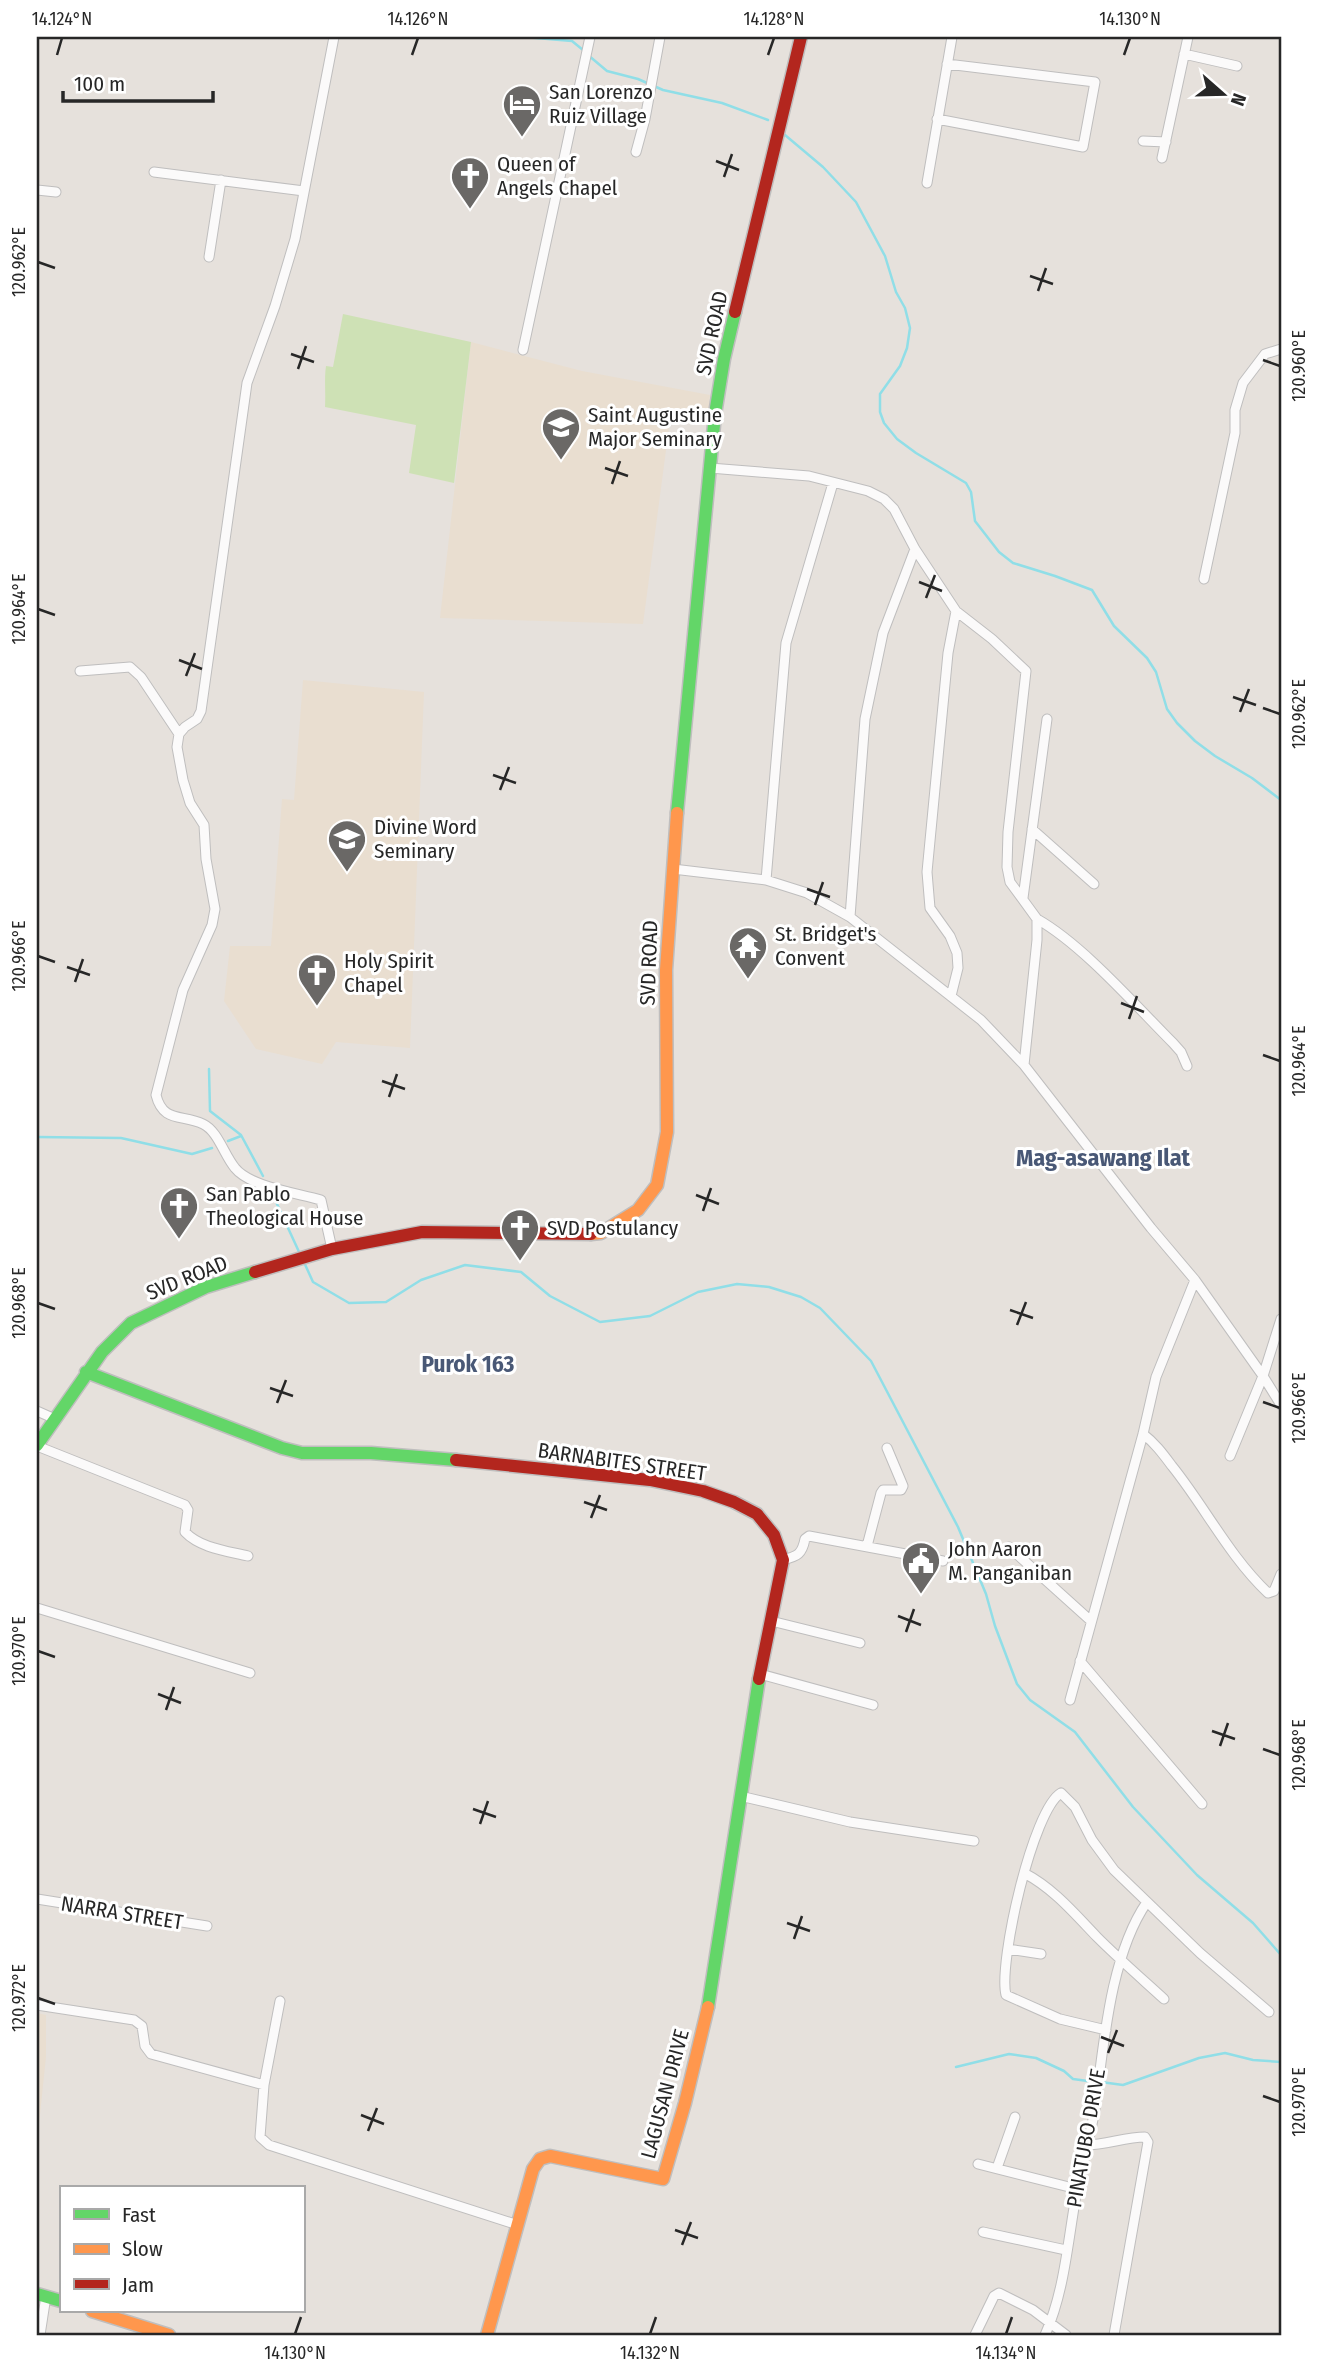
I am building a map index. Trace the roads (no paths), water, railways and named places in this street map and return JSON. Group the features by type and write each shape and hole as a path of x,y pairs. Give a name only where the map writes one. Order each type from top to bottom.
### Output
{"main road":[{"name":"SVD ROAD","path":"37,1446 109,1342 131,1322 206,1287 332,1249 422,1232 570,1235 601,1233 638,1210 657,1185 667,1132 666,970 673,869 710,468 724,359 801,37"},
{"name":"BARNABITES STREET","path":"86,1372 263,1443 302,1453 371,1453 459,1460 650,1480 702,1491 734,1502 757,1514 774,1535 783,1560"},
{"path":"740,1796 760,1674 783,1560"},
{"name":"LAGUSAN DRIVE","path":"487,2335 533,2169 540,2159 550,2156 663,2179 685,2103 712,1989 740,1796"},
{"path":"41,2295 60,2301"},
{"path":"95,2312 144,2331 169,2335"}],"street":[{"path":"332,1249 321,1200 246,1177 236,1170 211,1130 203,1124 167,1114 159,1107 156,1095 183,990 212,925 215,909 206,859 204,825 190,803 183,780 177,747 179,734 197,719 201,711 247,383 275,306 295,239 334,37"},
{"path":"636,152 660,37"},
{"path":"927,183 952,37"},
{"path":"1162,158 1188,37"},
{"path":"523,349 589,42"},
{"path":"1184,54 1237,66"},
{"path":"937,119 1083,147 1095,82 947,64"},
{"path":"1143,141 1166,142"},
{"path":"154,172 304,191"},
{"path":"209,257 221,180"},
{"path":"37,190 56,192"},
{"path":"1204,579 1235,433 1235,410 1243,383 1265,354 1281,349"},
{"path":"710,468 809,476 868,491 884,499 894,509 915,549 956,611 992,639 1026,671 1007,832 1010,882 1037,919 1052,927 1094,965 1173,1043 1181,1052 1187,1066"},
{"path":"766,880 786,643 833,483"},
{"path":"850,917 865,719 883,633 915,549"},
{"path":"951,996 958,968 957,953 950,936 930,908 927,872 948,653 956,611"},
{"path":"80,671 130,667 141,677 179,734"},
{"path":"1023,898 1046,719"},
{"path":"1032,829 1094,884"},
{"path":"673,869 766,880 807,893 850,917 981,1020 1024,1066 1195,1280 1281,1405"},
{"path":"1024,1066 1037,919"},
{"path":"1070,1700 1143,1434 1156,1377 1195,1280"},
{"path":"1230,1456 1263,1376 1281,1319"},
{"path":"37,1411 55,1419"},
{"path":"1143,1434 1153,1442 1196,1496 1220,1536 1268,1592 1274,1591 1281,1574"},
{"path":"37,1446 185,1505 185,1532 190,1537 210,1547 248,1556"},
{"path":"867,1546 881,1493 883,1490 901,1490 902,1486 887,1448"},
{"path":"783,1560 799,1555 803,1551 805,1539 809,1536 943,1561"},
{"path":"1009,1547 1091,1621"},
{"path":"37,1608 250,1673"},
{"path":"771,1621 860,1643"},
{"path":"1080,1661 1202,1804"},
{"path":"760,1674 873,1704"},
{"path":"1106,2030 1060,2019 1006,1995 1005,1963 1024,1873 1047,1813 1055,1797 1061,1793 1075,1807 1102,1857 1200,1953 1269,2012"},
{"path":"740,1796 850,1822 974,1841"},
{"path":"1024,1873 1040,1881 1057,1896 1164,1999"},
{"name":"NARRA STREET","path":"37,1899 207,1926"},
{"name":"PINATUBO DRIVE","path":"1045,2335 1050,2323 1096,2104 1100,2061 1121,1960 1139,1913 1147,1902"},
{"path":"1008,1949 1041,1954"},
{"path":"280,2001 264,2085 260,2137 269,2145 519,2225"},
{"path":"37,2005 134,2020 142,2026 145,2046 151,2054 264,2085"},
{"path":"997,2168 1015,2117"},
{"path":"1086,2145 1102,2145 1131,2137 1145,2137 1148,2142 1114,2335"},
{"path":"978,2164 1077,2189"},
{"path":"983,2232 1066,2250"},
{"path":"975,2335 994,2297 999,2293 1033,2310 1066,2335"},
{"path":"40,2335 41,2295"}],"waterway":[{"path":"524,37 572,41 583,50"},
{"path":"588,55 607,71 638,79 663,90 722,103 768,120"},
{"path":"785,135 823,167 856,202 885,256 896,292 905,308 910,328 907,348 900,366 880,394 880,412 884,423 897,439 916,453 966,483 971,492 975,521 999,552 1013,563 1092,590 1114,626 1147,658 1156,672 1167,709 1177,723 1215,756 1252,778 1281,800"},
{"path":"209,1069 210,1111 241,1135 263,1176"},
{"path":"228,1141 241,1136"},
{"path":"37,1137 121,1138 192,1154 212,1148"},
{"path":"271,1191 300,1254"},
{"path":"303,1260 313,1282 349,1303 386,1302 421,1280 465,1265 521,1272 550,1296 600,1322 650,1316 698,1292 737,1284 769,1287 801,1297 820,1308 871,1361 958,1527 986,1594 1017,1684 1030,1700 1075,1732 1133,1807 1197,1875 1253,1923 1281,1955"},
{"path":"1101,2082 1123,2085 1199,2058 1225,2053 1253,2060 1281,2062"},
{"path":"956,2067 1009,2054 1036,2058 1064,2071 1073,2079 1095,2082"}],"place":[{"name":"San Lorenzo Ruiz Village","path":"522,138"},
{"name":"Queen of Angels Chapel","path":"470,210"},
{"name":"Saint Augustine Major Seminary","path":"561,461"},
{"name":"Divine Word Seminary","path":"347,873"},
{"name":"St. Bridget's Convent","path":"748,980"},
{"name":"Holy Spirit Chapel","path":"317,1007"},
{"name":"San Pablo Theological House","path":"179,1240"},
{"name":"SVD Postulancy","path":"520,1262"},
{"name":"John Aaron M. Panganiban","path":"921,1595"}],"district":[{"name":"Mag-asawang Ilat","path":"1103,1158"},
{"name":"Purok 163","path":"468,1364"}]}
